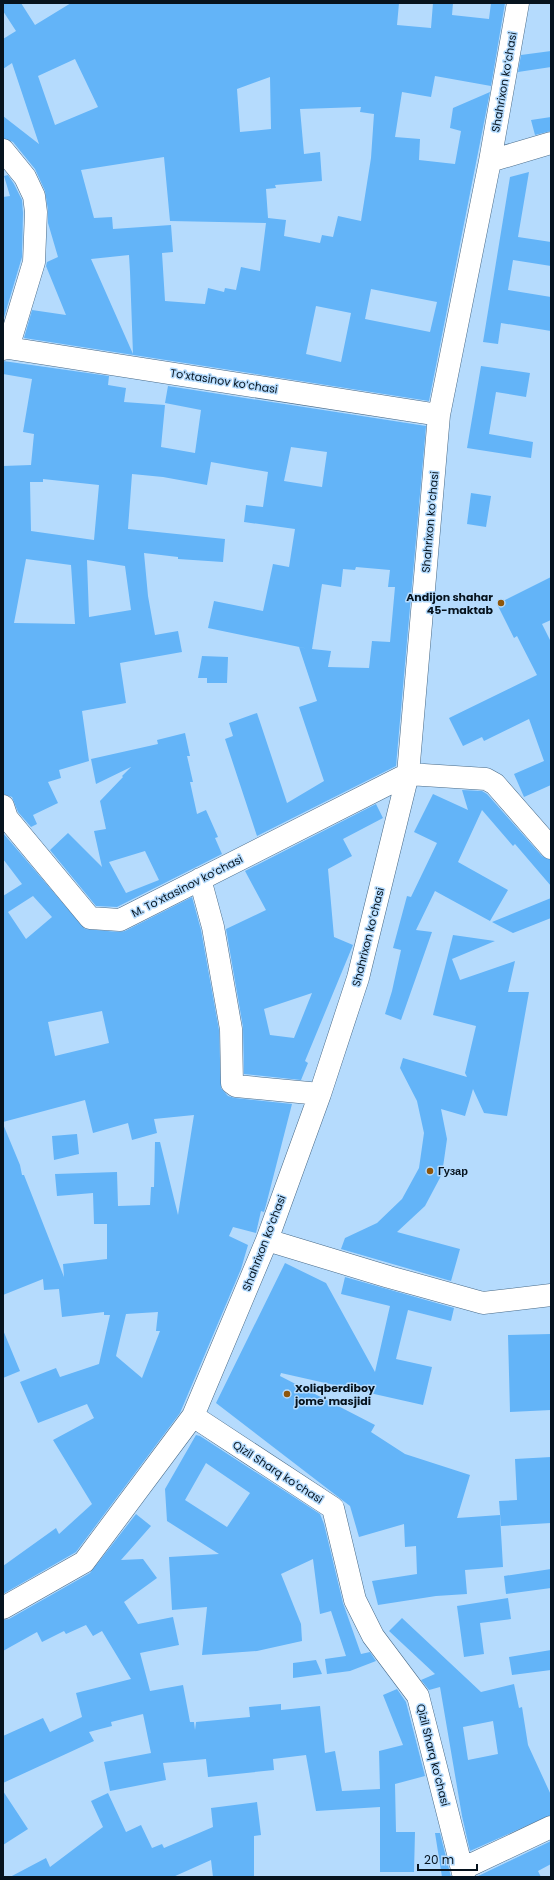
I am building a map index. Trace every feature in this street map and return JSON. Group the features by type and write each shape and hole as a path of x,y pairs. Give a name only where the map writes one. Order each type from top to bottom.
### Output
{"street":[{"name":"Shahrixon koʻchasi","path":"3,1608 84,1562 193,1416 267,1240 320,1094 358,978 408,774 439,415 490,162 518,3"},
{"path":"490,162 551,143"},
{"path":"3,150 25,177 34,196 36,212 34,262 6,348"},
{"name":"Toʻxtasinov koʻchasi","path":"6,348 439,415"},
{"path":"408,774 486,779 495,784 551,848"},
{"name":"M. Toʻxtasinov koʻchasi","path":"3,806 7,818 90,918 120,920 408,774"},
{"path":"200,879 213,926 230,1029 232,1083 236,1086 320,1094"},
{"path":"267,1240 389,1277 483,1303 551,1295"},
{"name":"Qizil Sharq koʻchasi","path":"193,1416 333,1508 355,1600 373,1636 418,1696 463,1873"},
{"path":"463,1873 551,1827"}],"building":[{"path":"3,3 21,3 35,25 71,3 399,3 397,25 431,28 433,3 453,3 452,15 489,19 491,3 505,3 491,86 435,76 431,97 402,92 395,137 420,139 419,160 455,164 461,131 450,128 453,108 490,92 429,401 24,338 32,310 66,315 46,266 47,262 58,257 48,223 48,210 45,191 35,169 13,142 3,138 3,116 39,144 12,63 3,69 3,39 16,31 3,11","holes":["75,59 98,107 55,125 38,76","270,77 271,129 240,132 237,89","361,107 360,112 374,114 371,158 361,221 338,216 333,237 322,235 320,243 284,236 286,220 268,218 266,189 276,188 275,185 322,181 320,152 304,154 300,109","164,157 170,221 266,223 260,271 241,267 236,290 225,288 224,292 208,288 205,304 165,301 162,253 173,252 171,225 113,229 112,217 94,218 81,170","129,255 133,354 91,259","371,289 437,302 430,332 365,319","316,306 351,313 341,362 306,354"]},
{"path":"551,51 551,67 518,72 521,55"},
{"path":"551,117 551,131 535,135 531,120"},
{"path":"529,172 518,237 551,242 551,266 513,260 508,290 551,297 551,331 501,323 498,344 483,342 510,177"},
{"path":"8,175 22,200 22,257 3,321 3,197 10,196 4,176"},
{"path":"3,361 109,376 108,385 126,388 124,402 165,405 161,447 195,453 201,410 165,403 168,386 426,426 396,766 257,836 225,739 233,736 229,723 257,713 287,803 324,781 299,707 317,701 299,647 309,649 208,628 214,601 263,611 273,564 289,567 295,529 244,522 246,505 263,507 268,472 211,462 207,485 163,477 132,474 128,529 225,539 223,562 178,559 178,557 144,553 148,596 155,635 178,631 182,652 120,663 126,703 82,711 89,761 59,770 61,778 48,782 58,803 33,815 37,824 31,827 18,812 12,797 3,794 3,466 31,465 34,434 23,432 32,379 3,374","holes":["291,447 327,452 322,487 284,481","43,479 99,485 94,540 31,531 30,482 43,482","26,559 71,565 75,624 14,623","87,560 125,566 131,610 89,617","356,567 390,570 388,587 395,587 390,642 372,641 369,668 328,667 331,651 312,649 322,584 341,587 343,569 355,570"]},
{"path":"481,366 530,373 526,397 496,392 489,434 533,442 531,458 467,448"},
{"path":"471,493 491,496 486,527 467,524"},
{"path":"551,577 551,620 542,624 551,642 551,785 524,797 514,774 544,761 529,719 484,741 482,737 463,746 449,718 537,675 517,636 514,638 497,604"},
{"path":"202,656 228,657 227,683 207,683 207,678 198,678"},
{"path":"185,733 190,756 187,756 193,782 190,782 197,814 206,810 218,837 215,838 222,854 117,907 96,906 50,850 68,833 102,867 94,831 106,829 100,801 131,767 96,784 91,759 158,744 157,740","holes":["145,851 159,880 126,893 109,862"]},
{"path":"462,790 482,791 487,794 542,856 551,860 551,886 515,844 513,846 482,810 458,862 508,890 490,921 435,891 416,930 432,932 401,1020 385,1014 392,991 401,950 393,948 407,896 411,897 437,843 414,832 433,794 468,810"},
{"path":"376,804 383,818 343,839 352,856 328,869 334,937 353,945 305,1061 308,1063 301,1080 244,1074 243,1027 226,929 266,910 245,871","holes":["312,993 294,1038 270,1035 264,1009"]},
{"path":"3,833 85,929 119,932 125,931 192,897 201,930 219,1030 221,1088 228,1096 235,1098 292,1104 266,1205 264,1212 261,1211 256,1233 233,1227 229,1236 248,1245 241,1269 180,1413 76,1552 3,1594 3,1566 56,1528 59,1534 92,1504 53,1440 94,1418 87,1404 38,1423 20,1382 56,1368 60,1377 99,1364 110,1315 104,1315 104,1312 62,1317 59,1289 44,1290 43,1279 3,1295 3,1124 20,1165 22,1175 24,1175 64,1277 63,1264 107,1259 107,1224 94,1224 93,1193 57,1196 55,1174 117,1172 118,1206 150,1205 151,1187 154,1187 155,1142 160,1142 178,1215 194,1115 154,1119 157,1133 132,1140 128,1123 93,1133 85,1100 3,1122 3,896 22,884 3,859","holes":["33,896 52,917 26,939 8,912","102,1011 109,1043 55,1056 48,1022","158,1312 156,1331 160,1331 142,1378 116,1356 126,1314"]},
{"path":"551,898 551,918 513,933 492,922"},
{"path":"453,935 495,941 452,959 460,980 515,961 508,992 529,992 507,1116 484,1113 473,1089 465,1116 441,1109 447,1139 442,1174 425,1206 397,1232 460,1249 451,1281 341,1249 345,1238 377,1223 402,1199 419,1168 424,1133 417,1101 400,1068 403,1058 467,1077 465,1073 476,1026 433,1015"},
{"path":"77,1134 79,1154 54,1160 52,1136"},
{"path":"285,1263 326,1283 375,1372 390,1306 341,1294 345,1277 454,1308 451,1321 408,1310 396,1359 432,1367 423,1405 281,1373 280,1376 375,1425 371,1432 405,1454 470,1475 457,1518 500,1515 503,1567 465,1570 467,1594 436,1596 378,1605 372,1581 417,1574 416,1546 405,1547 404,1524 359,1537 350,1506 216,1403"},
{"path":"3,1330 20,1371 3,1378"},
{"path":"551,1334 551,1410 510,1412 508,1335"},
{"path":"196,1435 200,1436 320,1514 324,1524 343,1603 361,1654 370,1652 376,1661 350,1671 327,1674 325,1659 346,1656 331,1611 320,1614 313,1559 281,1574 301,1624 302,1641 257,1651 202,1655 207,1607 172,1610 169,1557 219,1554 167,1521 165,1489","holes":["206,1463 250,1493 227,1527 185,1500"]},
{"path":"551,1457 551,1523 501,1526 499,1501 517,1500 515,1459"},
{"path":"136,1514 151,1526 121,1560 143,1559 157,1578 124,1602 138,1624 173,1617 179,1645 140,1653 150,1691 183,1685 190,1722 194,1722 195,1730 196,1722 250,1717 249,1707 281,1704 281,1710 320,1706 325,1753 335,1751 342,1791 380,1789 379,1751 403,1745 383,1695 397,1689 406,1702 425,1776 395,1784 396,1832 415,1832 414,1872 380,1872 380,1807 316,1811 306,1755 273,1759 274,1770 208,1777 206,1759 163,1763 166,1780 110,1791 104,1762 151,1753 143,1714 111,1722 112,1726 89,1732 94,1741 3,1783 3,1736 43,1718 50,1732 82,1717 76,1693 131,1679 102,1631 93,1636 86,1625 66,1634 64,1631 42,1642 37,1632 3,1651 3,1620 9,1619 90,1573"},
{"path":"551,1569 551,1588 506,1594 504,1576"},
{"path":"508,1598 511,1619 480,1623 484,1654 464,1657 457,1606"},
{"path":"402,1618 481,1692 514,1684 519,1708 522,1707 528,1745 551,1795 551,1815 470,1851 462,1816 440,1687 429,1690 421,1680 435,1674 389,1631","holes":["493,1721 498,1754 468,1760 463,1727"]},
{"path":"551,1650 551,1670 512,1675 509,1657"},
{"path":"316,1660 322,1674 293,1678 293,1663"},
{"path":"3,1791 28,1829 3,1845"},
{"path":"108,1793 126,1832 141,1825 152,1848 162,1844 164,1848 213,1827 211,1808 257,1802 261,1835 254,1836 254,1877 213,1877 211,1860 173,1877 10,1877 46,1858 50,1867 103,1827 91,1801"},
{"path":"435,1833 440,1833 451,1877 442,1877"},
{"path":"551,1841 551,1864 538,1871 541,1877 476,1877"}],"place":[{"name":"Andijon shahar 45-maktab","path":"501,603"},
{"name":"Гузар","path":"430,1171"},
{"name":"Xoliqberdiboy jome' masjidi","path":"287,1394"}]}
